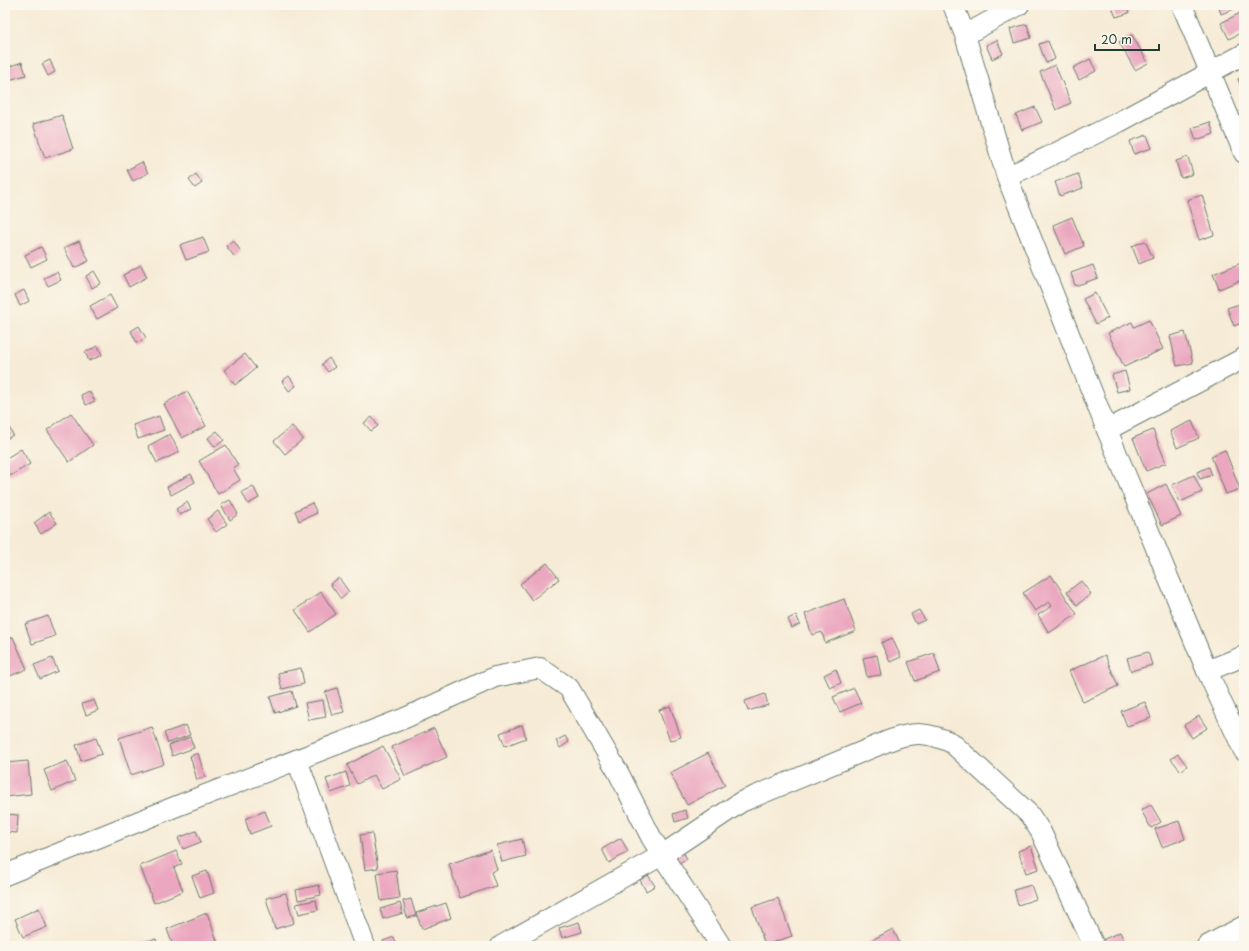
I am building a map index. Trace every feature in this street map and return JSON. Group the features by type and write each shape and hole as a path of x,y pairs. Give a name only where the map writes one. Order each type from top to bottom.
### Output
{"street":[{"path":"953,5 965,35 1007,177 1107,430 1207,671 1244,751"},
{"path":"965,35 1019,5"},
{"path":"1182,5 1244,153"},
{"path":"1007,177 1120,122 1244,54"},
{"path":"1107,430 1244,358"},
{"path":"1207,671 1244,656"},
{"path":"5,875 405,718 495,677 540,668 569,688 618,772 662,855 721,946"},
{"path":"501,946 662,855 741,802 901,736 914,734 927,734 940,737 952,743 1029,814 1051,851 1094,946"},
{"path":"297,760 365,946"},
{"path":"1207,946 1241,932"}],"building":[{"path":"1111,5 1126,5 1129,13 1116,17"},
{"path":"1218,5 1232,5 1234,9 1221,14"},
{"path":"1244,11 1244,31 1229,39 1221,23"},
{"path":"1027,24 1031,38 1014,43 1010,29"},
{"path":"1132,35 1148,63 1135,70 1119,42"},
{"path":"997,40 1003,54 992,59 986,45"},
{"path":"1048,41 1055,59 1046,63 1039,44"},
{"path":"1090,59 1096,71 1079,80 1073,68"},
{"path":"50,60 55,72 48,76 42,64"},
{"path":"22,62 26,75 9,80 5,68"},
{"path":"1055,65 1071,103 1056,110 1040,72"},
{"path":"1244,77 1244,95 1238,79"},
{"path":"1035,107 1042,122 1022,130 1016,115"},
{"path":"62,115 73,149 45,158 33,124"},
{"path":"1210,122 1214,134 1196,140 1192,128"},
{"path":"1147,135 1152,148 1134,154 1130,141"},
{"path":"1188,157 1193,174 1181,178 1176,161"},
{"path":"142,162 148,173 133,181 127,170"},
{"path":"196,174 202,183 195,188 189,180"},
{"path":"1078,174 1083,188 1060,196 1055,182"},
{"path":"1202,195 1214,235 1199,240 1187,200"},
{"path":"1072,217 1084,246 1065,254 1053,225"},
{"path":"203,237 209,252 186,260 180,245"},
{"path":"233,240 240,250 234,256 226,246"},
{"path":"79,241 89,261 74,268 64,248"},
{"path":"1145,241 1153,258 1139,264 1132,246"},
{"path":"41,247 47,259 31,267 25,255"},
{"path":"1244,262 1244,279 1219,289 1213,274"},
{"path":"141,265 147,277 129,287 123,275"},
{"path":"1093,265 1098,278 1075,286 1071,273"},
{"path":"94,271 101,283 92,288 86,276"},
{"path":"57,272 61,280 48,286 44,278"},
{"path":"24,290 29,301 20,306 15,295"},
{"path":"1095,293 1108,318 1096,324 1083,299"},
{"path":"110,295 117,308 97,319 90,306"},
{"path":"1243,303 1244,322 1234,326 1227,308"},
{"path":"1149,320 1163,349 1124,367 1108,333 1132,322 1134,327"},
{"path":"139,326 146,338 137,343 131,331"},
{"path":"1185,332 1193,363 1177,366 1170,336"},
{"path":"98,346 102,355 89,361 85,352"},
{"path":"245,354 256,368 235,385 224,370"},
{"path":"329,358 335,367 328,372 322,364"},
{"path":"1125,371 1130,389 1117,392 1112,375"},
{"path":"289,376 296,386 289,391 282,381"},
{"path":"89,391 95,401 86,405 81,395"},
{"path":"187,391 206,426 182,438 164,404"},
{"path":"71,413 93,445 69,462 47,430"},
{"path":"159,416 164,430 138,439 133,425"},
{"path":"372,417 378,426 371,431 364,423"},
{"path":"1192,421 1199,438 1177,448 1170,431"},
{"path":"7,423 13,435 5,440 5,424"},
{"path":"292,426 303,439 285,454 274,441"},
{"path":"1153,430 1166,463 1146,471 1133,438"},
{"path":"217,431 224,440 215,447 208,438"},
{"path":"170,434 179,452 157,463 148,446"},
{"path":"226,445 238,465 233,468 240,480 218,494 199,461"},
{"path":"21,449 30,464 10,476 5,467 5,459"},
{"path":"1225,450 1240,489 1226,494 1211,456"},
{"path":"1209,467 1212,475 1200,479 1197,472"},
{"path":"191,474 195,482 171,495 167,487"},
{"path":"1194,475 1202,492 1180,502 1172,485"},
{"path":"1166,484 1181,516 1162,525 1147,494"},
{"path":"253,486 259,498 248,504 242,492"},
{"path":"230,500 238,514 230,520 221,505"},
{"path":"187,502 191,509 180,515 176,509"},
{"path":"312,503 317,513 299,521 295,511"},
{"path":"218,511 227,524 216,532 207,519"},
{"path":"49,512 57,523 41,534 34,523"},
{"path":"547,563 559,579 532,600 520,584"},
{"path":"1051,575 1077,614 1049,633 1038,615 1052,606 1049,602 1035,611 1023,593"},
{"path":"339,578 349,592 341,599 330,584"},
{"path":"1081,581 1091,594 1077,605 1067,592"},
{"path":"321,592 336,614 310,632 295,610"},
{"path":"844,599 856,631 825,643 822,632 812,635 805,614"},
{"path":"919,610 925,620 916,624 911,614"},
{"path":"796,615 800,624 792,628 788,619"},
{"path":"48,616 55,636 32,644 25,624"},
{"path":"13,637 27,669 5,678 5,640"},
{"path":"892,638 901,657 890,662 881,643"},
{"path":"1148,652 1152,665 1131,671 1127,658"},
{"path":"934,653 940,672 915,681 908,662"},
{"path":"877,655 881,675 867,677 863,658"},
{"path":"1105,655 1118,686 1083,702 1069,671"},
{"path":"52,658 58,671 40,679 34,665"},
{"path":"301,668 304,684 282,689 278,673"},
{"path":"836,669 841,683 830,688 824,675"},
{"path":"337,688 344,712 332,715 325,692"},
{"path":"854,688 861,703 840,712 833,697"},
{"path":"292,691 296,706 275,713 270,697"},
{"path":"765,694 768,705 748,711 745,701"},
{"path":"94,700 98,710 86,715 82,704"},
{"path":"323,700 326,717 309,720 305,703"},
{"path":"1145,702 1151,718 1127,726 1121,711"},
{"path":"670,706 681,737 670,741 659,710"},
{"path":"1199,716 1207,728 1192,738 1184,725"},
{"path":"186,725 190,735 168,743 164,733"},
{"path":"522,725 526,738 505,746 500,733"},
{"path":"152,727 164,764 131,775 119,738"},
{"path":"434,728 447,757 405,776 392,747"},
{"path":"565,736 569,742 560,748 556,741"},
{"path":"190,737 194,748 172,756 169,745"},
{"path":"96,738 102,754 81,761 76,745"},
{"path":"383,746 401,779 382,789 374,775 357,784 347,765"},
{"path":"198,753 205,777 197,780 190,756"},
{"path":"708,753 725,785 687,805 670,773"},
{"path":"1178,754 1187,766 1181,771 1171,759"},
{"path":"28,761 31,794 5,797 5,763"},
{"path":"67,761 75,781 52,791 44,770"},
{"path":"346,772 350,786 331,793 326,779"},
{"path":"1151,805 1161,822 1151,828 1141,810"},
{"path":"685,810 688,818 675,822 673,814"},
{"path":"265,811 271,826 250,834 245,819"},
{"path":"5,814 18,815 17,833 5,832"},
{"path":"1179,821 1185,839 1162,847 1155,829"},
{"path":"196,831 201,842 183,849 178,838"},
{"path":"372,833 378,868 365,870 360,835"},
{"path":"621,838 628,852 609,863 602,849"},
{"path":"522,839 526,856 502,862 497,845"},
{"path":"680,846 687,859 672,866"},
{"path":"1031,846 1039,869 1026,873 1018,851"},
{"path":"491,850 497,869 491,872 496,886 460,898 449,864"},
{"path":"176,851 182,864 174,868 183,891 154,903 140,866"},
{"path":"396,870 400,898 381,901 377,873"},
{"path":"207,871 214,893 200,898 192,876"},
{"path":"648,875 655,886 646,891 640,880"},
{"path":"319,885 321,895 298,900 296,890"},
{"path":"1031,885 1036,899 1018,905 1014,890"},
{"path":"286,893 294,923 275,929 266,898"},
{"path":"778,898 792,936 765,945 752,907"},
{"path":"411,899 416,916 407,918 403,901"},
{"path":"316,900 318,910 299,914 296,904"},
{"path":"400,903 403,913 383,919 380,909"},
{"path":"446,903 451,918 422,929 416,913"},
{"path":"39,908 47,927 23,937 15,919"},
{"path":"207,913 219,946 173,946 167,929"},
{"path":"579,922 582,932 562,938 559,928"},
{"path":"893,929 901,946 870,946 868,942"},
{"path":"1120,932 1126,945 1103,946 1100,941"},
{"path":"394,937 397,946 384,946 383,941"},
{"path":"156,939 158,946 144,946 143,942"}]}
